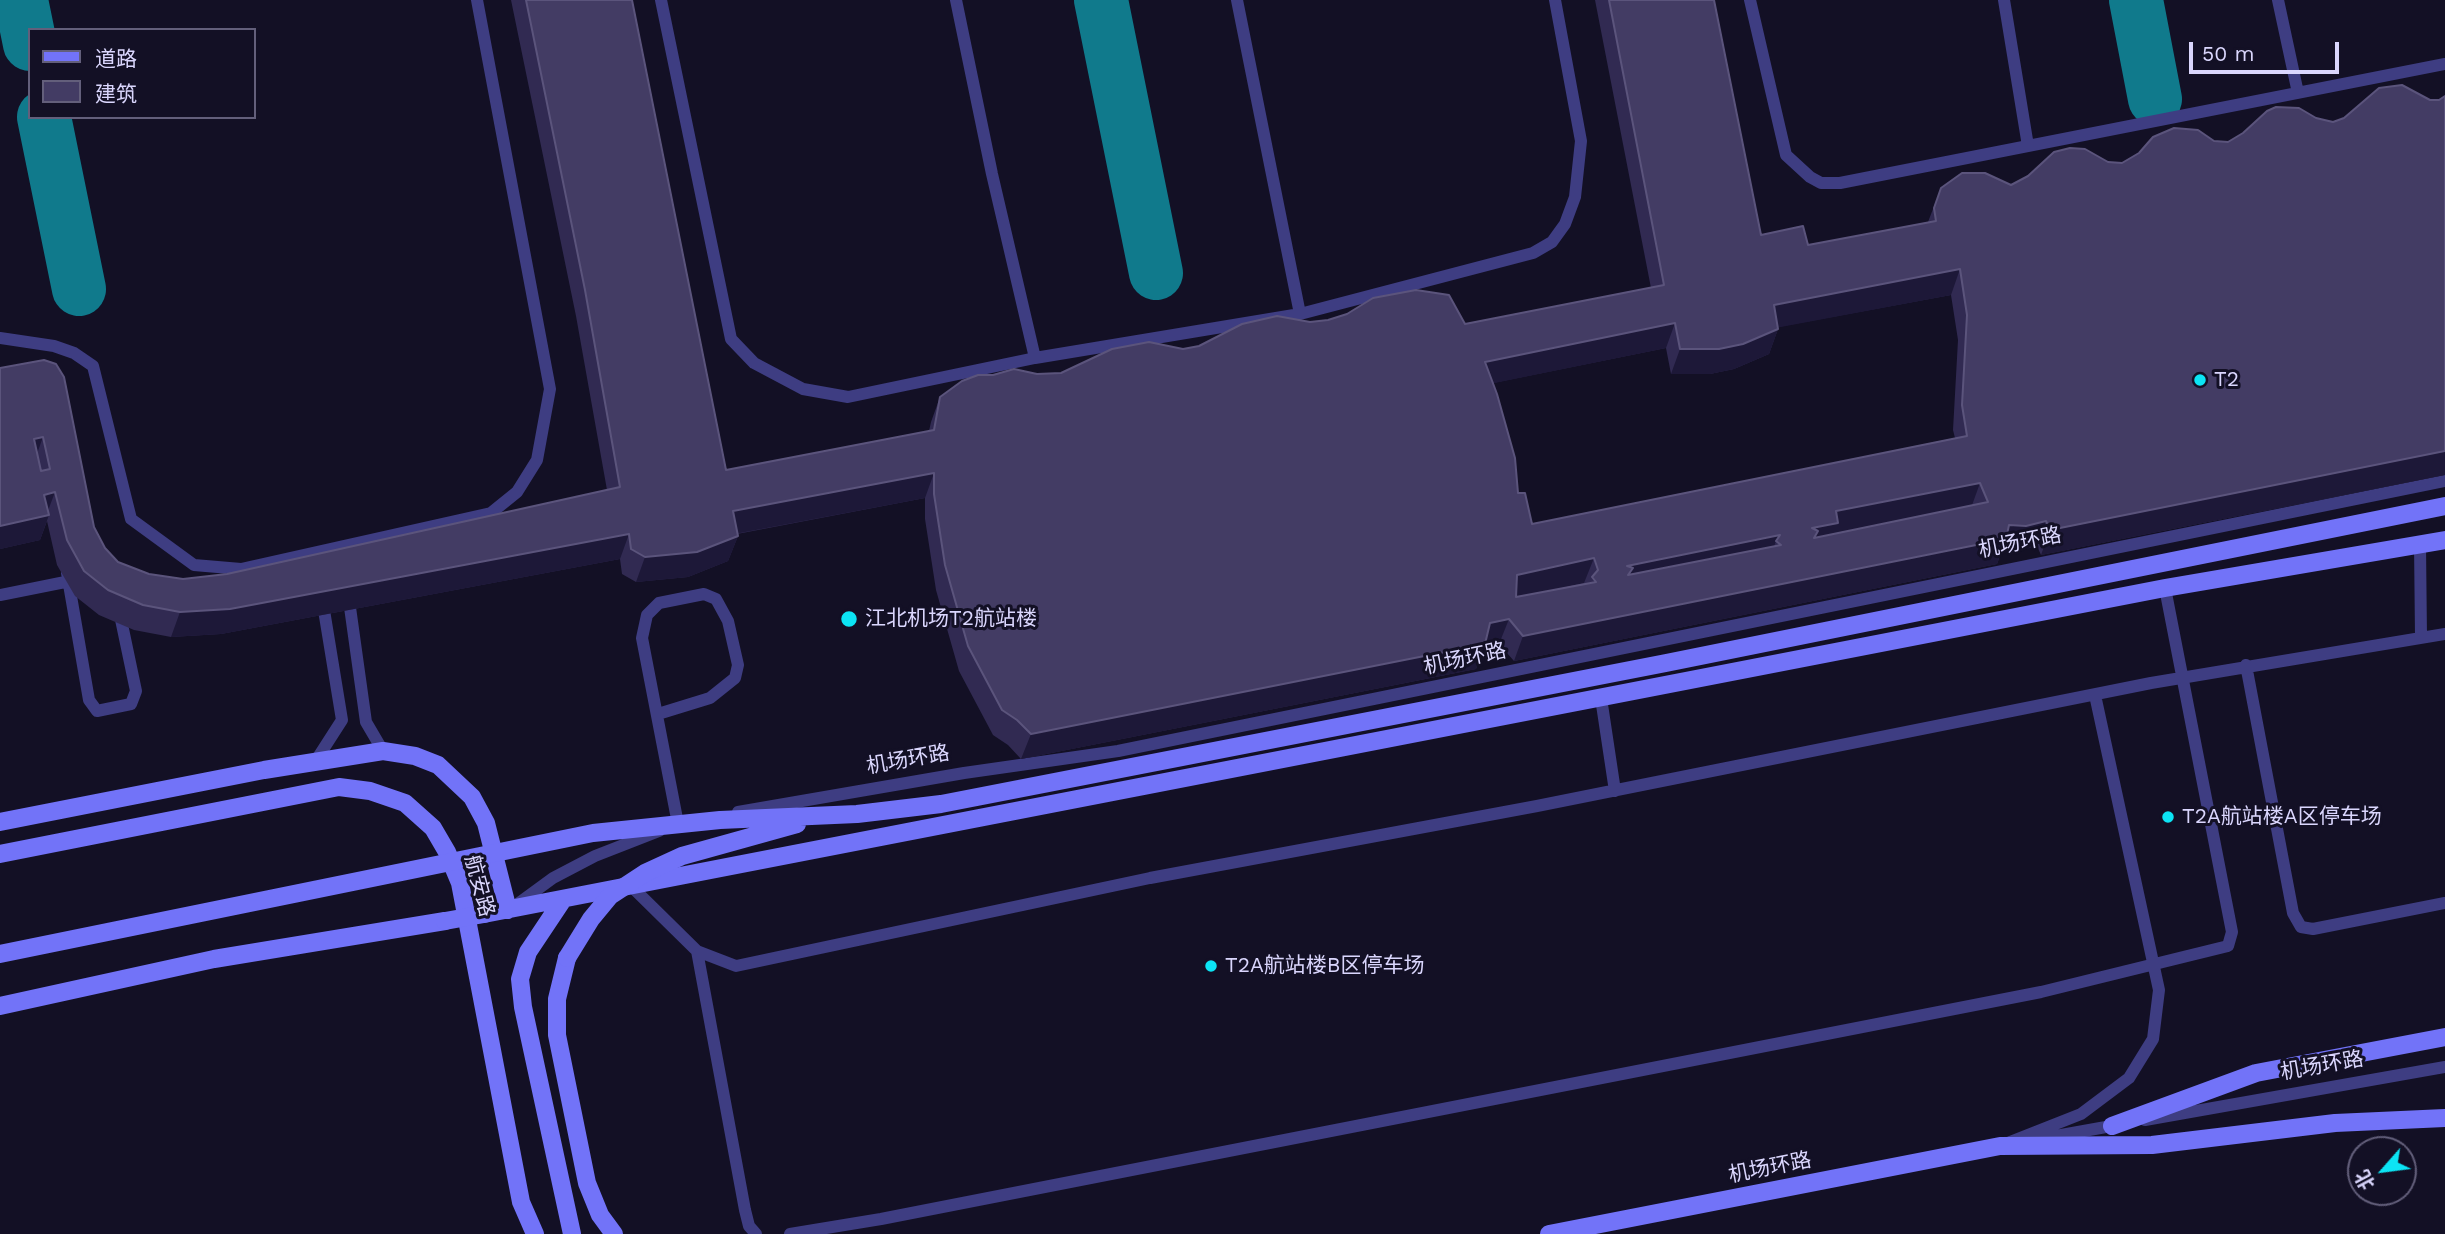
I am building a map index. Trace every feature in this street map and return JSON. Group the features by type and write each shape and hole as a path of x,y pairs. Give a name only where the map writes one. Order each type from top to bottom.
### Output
{"street":[{"name":"机场环路","path":"827,816 941,804 1653,666 2445,506"},
{"name":"机场环路","path":"0,1006 214,959 562,901 2165,588 2445,540"},
{"name":"航安路","path":"0,822 383,751 415,756 438,765 472,797 486,823 508,910"},
{"name":"航安路","path":"0,854 338,787 370,791 405,803 433,828 460,883 522,1202 535,1234"},
{"path":"0,954 593,833 720,820 827,816"},
{"path":"614,1234 600,1215 587,1183 557,1035 558,999 567,958 591,919 610,896 645,873 682,856 827,816"},
{"path":"562,901 528,952 520,979 526,1020 572,1234"},
{"path":"2112,1126 2256,1073 2445,1037"},
{"name":"机场环路","path":"1549,1234 2000,1146 2152,1145 2335,1123 2445,1118"}],"lane":[{"path":"0,338 54,346 74,353 93,366 131,519 142,530 194,565 241,569 317,566 343,561 491,513 517,492 537,460 550,389 477,0"},
{"path":"661,0 732,339 754,363 803,389 848,397 1035,358 1300,314 1533,253 1552,242 1565,224 1575,197 1581,141 1555,0"},
{"path":"956,0 992,174 1035,358"},
{"path":"1237,0 1300,314"},
{"path":"1750,0 1786,155 1810,177 1821,183 1840,183 2445,64"},
{"path":"2004,0 2028,146"},
{"path":"2278,0 2298,93"},
{"name":"机场环路","path":"508,910 534,890 596,856 678,824 964,773 1118,751 2445,481"},
{"path":"2420,544 2421,637"},
{"path":"64,555 89,700 97,711 131,704 136,691 118,605 112,596"},
{"path":"343,561 366,722 383,751"},
{"path":"315,762 342,720 317,566"},
{"path":"0,595 69,581 92,580"},
{"path":"790,1234 881,1219 2041,992 2221,949 2232,941 2165,588"},
{"path":"658,714 703,702 735,678 738,665 728,621 716,599 704,594 659,603 647,615 642,638 678,824"},
{"path":"632,887 697,951 736,966 1140,880 1615,791 2182,677 2445,634"},
{"path":"2246,666 2293,913 2301,927 2313,929 2445,903"},
{"path":"2000,1146 2081,1114 2129,1078 2153,1039 2159,990 2155,965 2095,695"},
{"path":"1601,698 1615,791"},
{"path":"697,951 745,1210 749,1226 756,1234"},
{"name":"机场环路","path":"2000,1146 2445,1067"}],"building":[{"name":"T2","path":"526,0 632,0 726,470 934,430 940,397 962,381 978,375 993,375 1014,369 1037,374 1061,373 1112,349 1149,342 1183,349 1199,346 1242,324 1277,316 1310,322 1328,320 1347,314 1373,298 1416,290 1449,295 1465,324 1664,285 1609,0 1714,0 1761,235 1803,226 1808,245 1936,221 1934,208 1941,188 1962,173 1985,173 2011,185 2028,176 2054,152 2070,148 2085,149 2108,162 2122,163 2139,153 2153,137 2174,128 2198,130 2214,141 2228,142 2276,107 2299,108 2316,118 2333,122 2344,118 2379,88 2402,85 2430,100 2439,100 2445,96 2445,451 2050,530 2046,521 2026,526 2009,525 2006,539 1523,636 1509,619 1490,623 1485,644 1031,734 1002,710 968,646 945,565 934,494 934,473 733,511 738,536 697,552 645,557 631,549 629,534 230,609 180,612 143,605 108,590 84,571 67,540 55,492 44,495 49,515 0,526 0,368 44,360 56,364 64,377 94,527 105,548 118,562 149,574 183,579 227,574 620,487 585,290","holes":["1960,269 1967,315 1962,405 1967,436 1532,524 1525,493 1518,493 1515,458 1485,362 1675,323 1680,349 1719,349 1743,344 1778,329 1774,305","43,437 50,469 41,471 34,439","1980,483 1988,502 1814,538 1818,531 1812,528 1838,523 1836,511","1780,535 1776,541 1781,545 1628,575 1633,568 1627,566","1594,558 1598,570 1592,577 1596,582 1516,597 1517,575"]}],"taxiway":[{"path":"21,0 28,34"},
{"path":"1101,0 1156,273"},
{"path":"2136,0 2155,99"},
{"path":"44,119 79,289"}],"place":[{"name":"T2","path":"2200,380"},
{"name":"江北机场T2航站楼","path":"849,619"},
{"name":"T2A航站楼A区停车场","path":"2168,817"},
{"name":"T2A航站楼B区停车场","path":"1211,966"}]}
